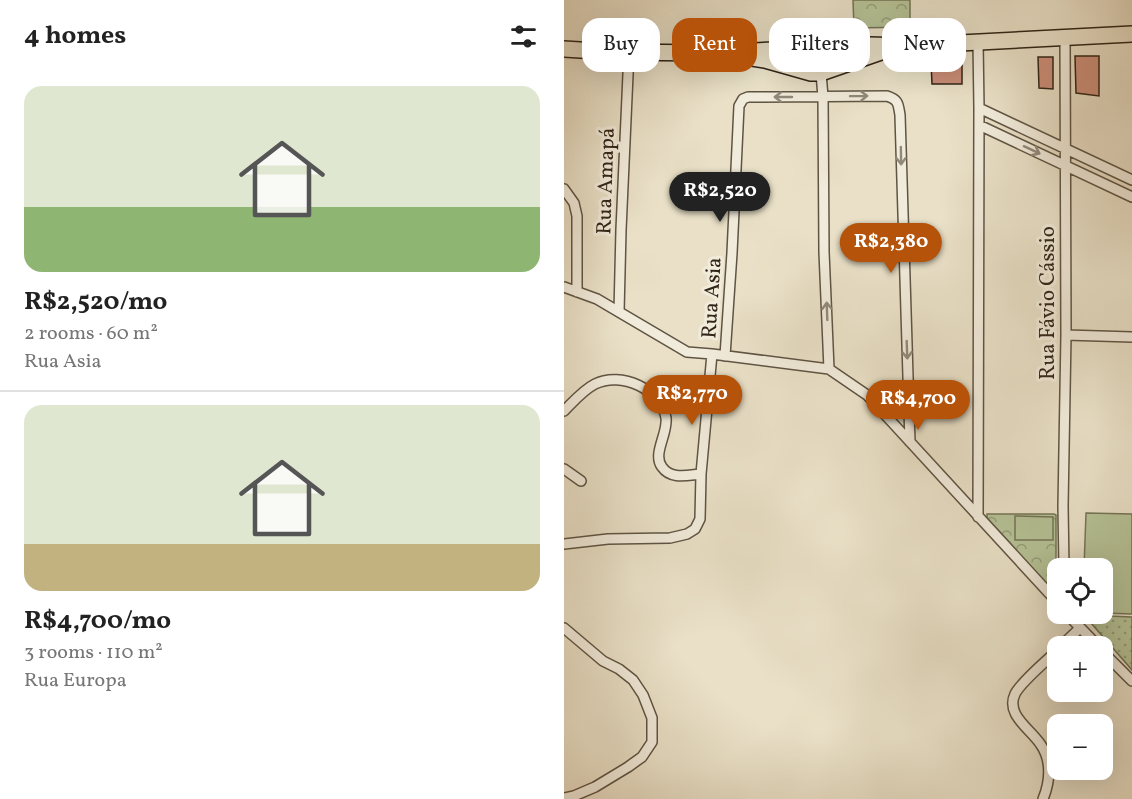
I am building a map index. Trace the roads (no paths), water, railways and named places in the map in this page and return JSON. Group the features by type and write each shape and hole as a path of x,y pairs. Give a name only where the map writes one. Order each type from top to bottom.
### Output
{"main road":[{"path":"966,43 1132,34"},
{"path":"564,50 582,51"}],"street":[{"name":"Rua Fávio Cássio","path":"1064,558 1065,37"},
{"path":"978,42 978,517"},
{"name":"Rua Amapá","path":"619,312 628,72"},
{"path":"820,72 823,97 824,252 829,369"},
{"path":"823,97 887,96 895,98 898,103 910,442"},
{"name":"Rua Asia","path":"725,356 739,106 743,99 748,97 823,97"},
{"path":"979,108 1132,180"},
{"path":"979,125 1132,197"},
{"path":"564,189 574,202 577,216 577,292"},
{"path":"564,288 597,299 687,352 829,369 867,395 1047,591"},
{"path":"1066,335 1132,337"},
{"path":"564,544 608,539 670,538 687,534 695,529 700,519 701,474 712,354"},
{"path":"564,411 596,383 624,380 641,386 653,394 666,419 664,439 659,451 661,466 667,472 677,476 701,474"},
{"path":"564,469 580,481"},
{"path":"1076,624 1088,636"},
{"path":"564,628 603,661 619,669 633,680 652,718 652,742 642,757 594,787 564,798"},
{"path":"1072,636 1080,628"},
{"path":"1043,799 1050,774 1048,758 1042,745 1016,716 1012,702 1016,691 1047,661"},
{"path":"1113,662 1132,681"}]}
